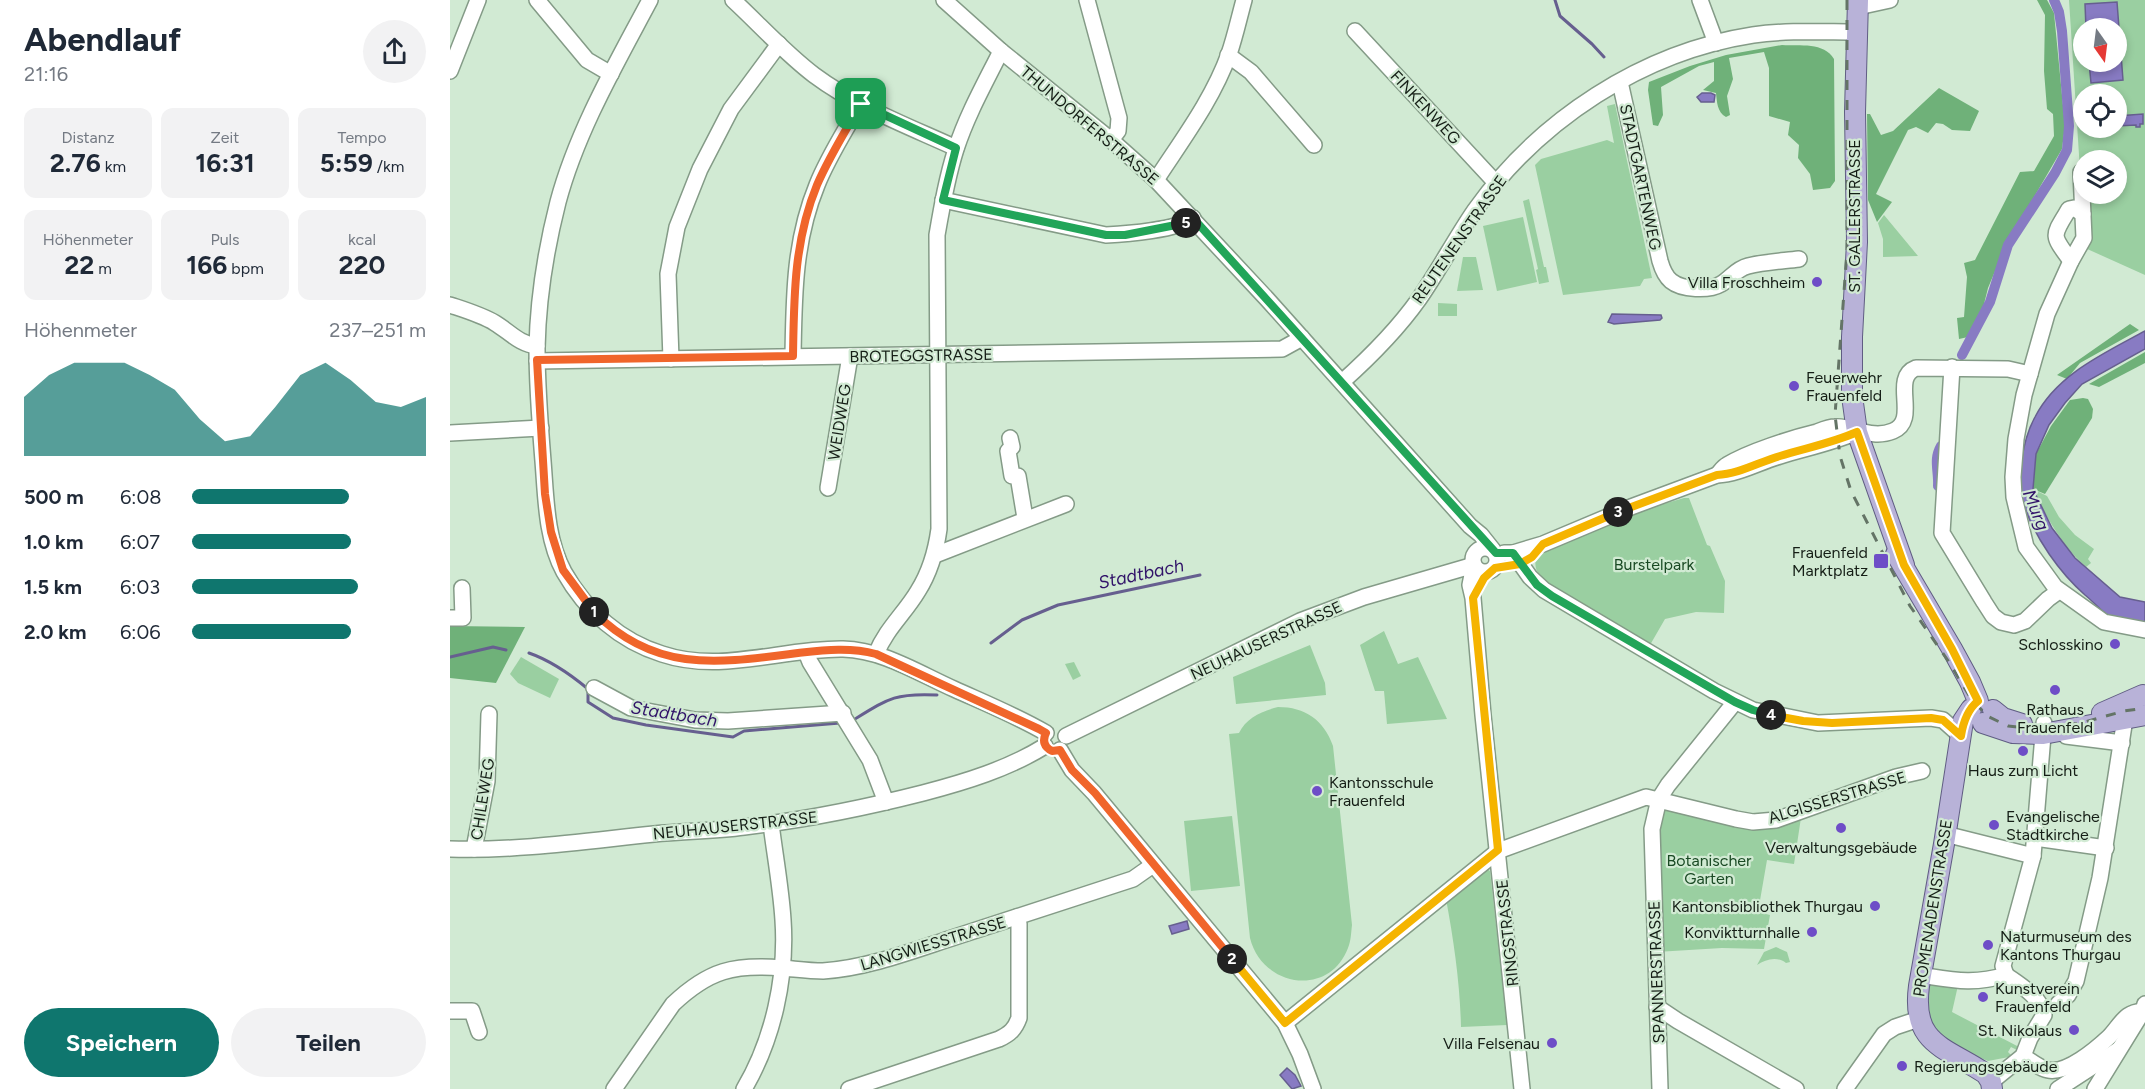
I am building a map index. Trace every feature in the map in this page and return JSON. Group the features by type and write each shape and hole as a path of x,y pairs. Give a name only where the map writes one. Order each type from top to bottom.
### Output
{"main road":[{"name":"ST. GALLERSTRASSE","path":"1858,3 1855,186 1857,242 1852,362 1852,396 1857,432 1852,451 1878,525 1904,565 1952,649 1981,713"},
{"path":"1981,713 2013,733 2052,733 2117,708 2139,710"},
{"name":"PROMENADENSTRASSE","path":"1981,713 1963,721 1916,1005 1925,1032 1934,1042 1986,1074 1991,1085"}],"street":[{"path":"450,70 478,0"},
{"path":"537,0 587,60 611,74"},
{"path":"650,0 611,74 580,142 559,200 545,267 537,353 541,428 545,494 554,543 563,570 574,587 605,622 618,633 651,650 687,660 720,662 844,649 876,654 1046,739 1057,729 1072,770 1095,793 1285,1023 1313,1089"},
{"path":"734,0 815,76 861,104 956,148"},
{"name":"THUNDORFERSTRASSE","path":"944,0 1001,51 1111,140 1156,180 1342,382 1470,526 1481,535 1493,561"},
{"path":"1087,0 1119,118 1118,131 1111,140"},
{"path":"1156,180 1200,111 1228,55 1244,0"},
{"path":"1701,0 1716,43"},
{"path":"1858,3 1890,0"},
{"name":"FINKENWEG","path":"1355,31 1496,183"},
{"name":"REUTENENSTRASSE","path":"1342,382 1383,343 1413,306 1458,236 1496,183 1521,156 1558,123 1598,94 1675,56 1716,43 1782,32 1857,32"},
{"path":"671,359 668,274 677,226 700,169 731,109 779,44"},
{"path":"876,654 888,630 918,592 935,555 939,529 937,235 956,148 978,95 1001,51"},
{"path":"1228,55 1251,72 1314,145"},
{"name":"STADTGARTENWEG","path":"1620,82 1663,271 1671,281 1680,286 1705,288 1722,284 1739,269 1748,266 1799,259"},
{"path":"793,356 794,281 801,233 818,184 861,104"},
{"path":"943,200 1106,235 1125,235 1181,225 1193,218"},
{"path":"2083,204 2084,238 2047,314 2019,415 2013,477 2014,497 2026,547 2044,574 2060,591 2109,624 2145,630"},
{"path":"2071,261 2055,239 2055,233 2069,209 2074,208 2083,214"},
{"name":"BROTEGGSTRASSE","path":"450,305 493,321 537,353 671,359 1282,349 1302,338"},
{"name":"WEIDWEG","path":"828,488 850,356"},
{"name":"NEUHAUSERSTRASSE","path":"1063,743 1300,621 1364,597 1453,572 1474,559 1486,548 1493,561 1517,558 1543,544 1631,507 1717,475 1726,465 1758,451 1835,426 1857,432 1884,433 1895,430 1904,415 1905,377 1910,370 1922,367 1952,368"},
{"path":"2030,374 2008,369 1952,368 1942,533 1993,616 2008,625 2019,624 2060,591"},
{"path":"450,433 541,428"},
{"path":"1011,438 1012,447 1008,451 1012,477 1018,476 1025,518"},
{"path":"935,555 1025,518 1066,504"},
{"path":"1470,526 1474,559 1480,572 1493,561"},
{"path":"1517,558 1530,577 1544,590 1735,702 1753,710 1803,721 1825,723 1931,718 1943,720 1961,736"},
{"name":"RINGSTRASSE","path":"1474,559 1472,592 1522,1089"},
{"path":"1453,572 1472,592 1493,561"},
{"path":"450,618 463,618 462,588"},
{"path":"806,652 870,760 886,802"},
{"path":"594,688 631,708 695,720 728,721 843,713"},
{"name":"SPANNERSTRASSE","path":"1660,1089 1652,829 1659,799 1668,785 1735,702"},
{"path":"2052,733 2099,728 2139,710"},
{"path":"2058,1004 2068,995 2076,981 2106,848 2122,743 2139,710"},
{"name":"CHILEWEG","path":"474,849 488,782 489,714"},
{"path":"2052,733 2122,743"},
{"path":"1991,1085 2023,1056 2030,1038 2043,1018 2043,1010 2030,993 2006,975 2003,966 2033,856 2052,733"},
{"name":"NEUHAUSERSTRASSE","path":"450,849 554,845 771,824 886,802 965,782 1022,760 1046,739"},
{"name":"ALGISSERSTRASSE","path":"1285,1023 1498,850 1646,797 1736,819 1753,822 1776,820 1896,777 1922,771"},
{"path":"750,1086 770,1029 782,968 784,922 771,824"},
{"path":"1945,834 2033,856"},
{"path":"2035,838 2106,848"},
{"name":"LANGWIESSTRASSE","path":"614,1089 674,1004 700,982 726,970 752,966 821,971 862,965 911,952 1133,879 1154,866"},
{"path":"849,1089 999,1039 1008,1035 1015,1028 1019,1018 1017,917"},
{"path":"1920,975 1984,981 2006,975"},
{"path":"1657,1007 1796,1089"},
{"path":"2023,1056 2040,1067 2063,1070 2109,1037 2125,1018 2133,1012 2144,1009"},
{"path":"2095,1089 2144,1009"},
{"path":"450,1011 472,1011 479,1032"},
{"path":"1845,1089 1884,1034 1895,1027 1919,1019"},
{"path":"2058,1089 2120,1048"}],"green space":[{"path":"2037,0 2047,0 2054,13 2065,126 2062,149 2006,245 1988,288 1982,312 1968,337 1959,339 1957,318 1964,317 1967,277 1964,263 1975,260 2020,172 2034,171 2054,136 2053,114 2047,109 2044,71 2045,15"},
{"path":"2069,0 2145,0 2145,275 2085,248 2082,204 2127,204 2127,150 2079,150 2078,138 2127,138 2127,84 2074,84 2074,72 2127,72 2127,18 2073,18 2073,62"},
{"path":"1782,45 1818,47 1834,59 1835,181 1830,188 1813,190 1810,174 1798,158 1799,145 1788,135 1790,122 1769,116 1769,68 1764,52 1729,58 1733,79 1727,96 1730,115 1726,117 1721,112 1716,93 1703,90 1714,81 1714,62 1699,66 1661,87 1663,115 1658,126 1653,125 1649,82 1726,55"},
{"path":"1939,88 1979,111 1970,131 1952,130 1943,124 1936,123 1928,133 1916,127 1908,130 1876,194 1892,202 1877,222 1868,200 1867,114 1870,114 1881,135 1893,131"},
{"path":"1615,104 1652,278 1644,279 1640,286 1563,295 1535,165 1541,159 1607,140 1614,143 1607,106"},
{"path":"1529,199 1549,282 1539,284 1536,270 1538,269 1523,201"},
{"path":"1884,215 1918,256 1883,257 1883,239 1878,223"},
{"path":"1523,217 1537,282 1497,291 1483,226"},
{"path":"1463,257 1476,257 1483,290 1457,291"},
{"path":"1438,303 1457,304 1457,316 1438,316"},
{"path":"2130,324 2139,330 2080,363 2067,379 2057,375"},
{"path":"2145,352 2145,363 2099,387 2089,384"},
{"path":"2088,399 2093,409 2092,418 2045,494 2033,489 2036,454 2051,426 2070,400"},
{"path":"2033,489 2047,496 2059,517 2075,535 2094,549 2088,559 2091,563 2086,567 2056,531"},
{"name":"Burstelpark","path":"1689,498 1707,545 1710,546 1725,581 1724,613 1696,612 1665,619 1650,645 1551,586 1537,571 1536,558 1559,543 1636,512"},
{"path":"450,626 525,627 496,683 450,678"},
{"path":"1384,631 1398,664 1418,657 1447,719 1387,724 1384,691 1375,691 1360,645"},
{"path":"1310,645 1325,683 1326,695 1236,704 1233,677"},
{"path":"521,657 559,679 550,698 518,683 510,674"},
{"path":"1074,662 1081,676 1073,680 1065,664"},
{"path":"1278,707 1305,712 1319,722 1333,746 1352,925 1351,937 1339,964 1326,974 1312,980 1296,980 1281,976 1257,955 1250,938 1229,734 1239,733 1255,716"},
{"name":"Botanischer Garten","path":"1659,799 1736,819 1802,811 1794,864 1767,860 1758,912 1770,915 1764,949 1722,948 1656,952"},
{"path":"1232,816 1240,886 1191,891 1184,821"},
{"path":"1487,869 1490,871 1507,1025 1461,1027 1456,963 1446,899"},
{"path":"1776,947 1787,952 1790,962 1771,959 1757,965 1764,952"},
{"path":"1928,976 1959,981 1952,1012 2019,1047 2017,1050 2011,1047 2008,1052 2011,1055 2009,1057 1988,1061 1971,1054 1936,1032 1926,1013"}],"water":[{"path":"2117,2 2118,18 2086,18 2085,4"},
{"path":"2090,72 2122,72 2123,80 2091,83"},
{"path":"1702,93 1715,95 1714,102 1701,102 1697,97"},
{"path":"2143,114 2143,124 2140,124 2140,127 2127,125 2127,115"},
{"path":"1612,314 1661,315 1662,318 1614,324 1608,322"},
{"name":"Murg","path":"2145,331 2145,349 2082,384 2049,425 2036,454 2033,489 2052,528 2075,558 2120,597 2145,602 2145,624 2110,616 2066,576 2049,554 2029,518 2021,496 2020,473 2027,437 2044,402 2083,366"},
{"path":"1187,921 1189,929 1172,934 1169,926"},
{"path":"1287,1068 1295,1075 1301,1086 1292,1089 1280,1075"}],"waterway":[{"path":"1555,0 1560,16 1604,57"},
{"path":"1962,355 1990,302 2008,245 2055,173 2067,150 2069,126 2062,31 2059,12 2054,0"},
{"path":"1938,486 1937,461 1941,446"},
{"name":"Stadtbach","path":"991,643 1022,620 1058,605 1200,575"},
{"name":"Stadtbach","path":"450,657 493,647 506,650"},
{"name":"Stadtbach","path":"529,653 553,664 574,678 588,689 588,702 613,718 733,737 744,731 840,723"},
{"name":"Stadtbach","path":"855,719 893,698 937,695"}],"railway":[{"path":"1847,0 1847,251 1835,415 1840,456 1851,491 1910,606 1970,697 1987,716 2008,726 2036,729 2081,723 2124,711 2145,708"}],"place":[{"name":"Villa Froschheim","path":"1817,282"},
{"name":"Feuerwehr Frauenfeld","path":"1794,386"},
{"name":"Frauenfeld Marktplatz","path":"1881,561"},
{"name":"Schlosskino","path":"2115,644"},
{"name":"Rathaus Frauenfeld","path":"2055,690"},
{"name":"Haus zum Licht","path":"2023,751"},
{"name":"Kantonsschule Frauenfeld","path":"1317,791"},
{"name":"Evangelische Stadtkirche","path":"1994,825"},
{"name":"Verwaltungsgebäude","path":"1841,828"},
{"name":"Kantonsbibliothek Thurgau","path":"1875,906"},
{"name":"Konviktturnhalle","path":"1812,932"},
{"name":"Naturmuseum des Kantons Thurgau","path":"1988,945"},
{"name":"Kunstverein Frauenfeld","path":"1983,997"},
{"name":"St. Nikolaus","path":"2074,1030"},
{"name":"Villa Felsenau","path":"1552,1043"},
{"name":"Regierungsgebäude","path":"1902,1066"}],"route":[{"path":"861,104 818,184 801,233 794,281 793,356 537,360 545,494 554,543 563,570 584,601 605,622 634,642 662,654 687,660 720,662 832,649 867,651 896,661 1046,733 1045,746 1052,751 1060,750 1072,770 1095,793 1285,1023 1498,850 1473,598 1488,572 1495,568 1520,564 1532,557 1543,544 1592,523 1717,475 1730,474 1780,456 1837,441 1857,432 1904,565 1970,682 1978,701 1974,703 1963,721 1961,736 1943,720 1931,718 1832,723 1803,721 1753,710 1714,691 1544,590 1530,577 1522,567 1520,564 1513,553 1496,553 1193,218 1181,225 1125,235 1106,235 943,200 956,148 861,104"}]}
